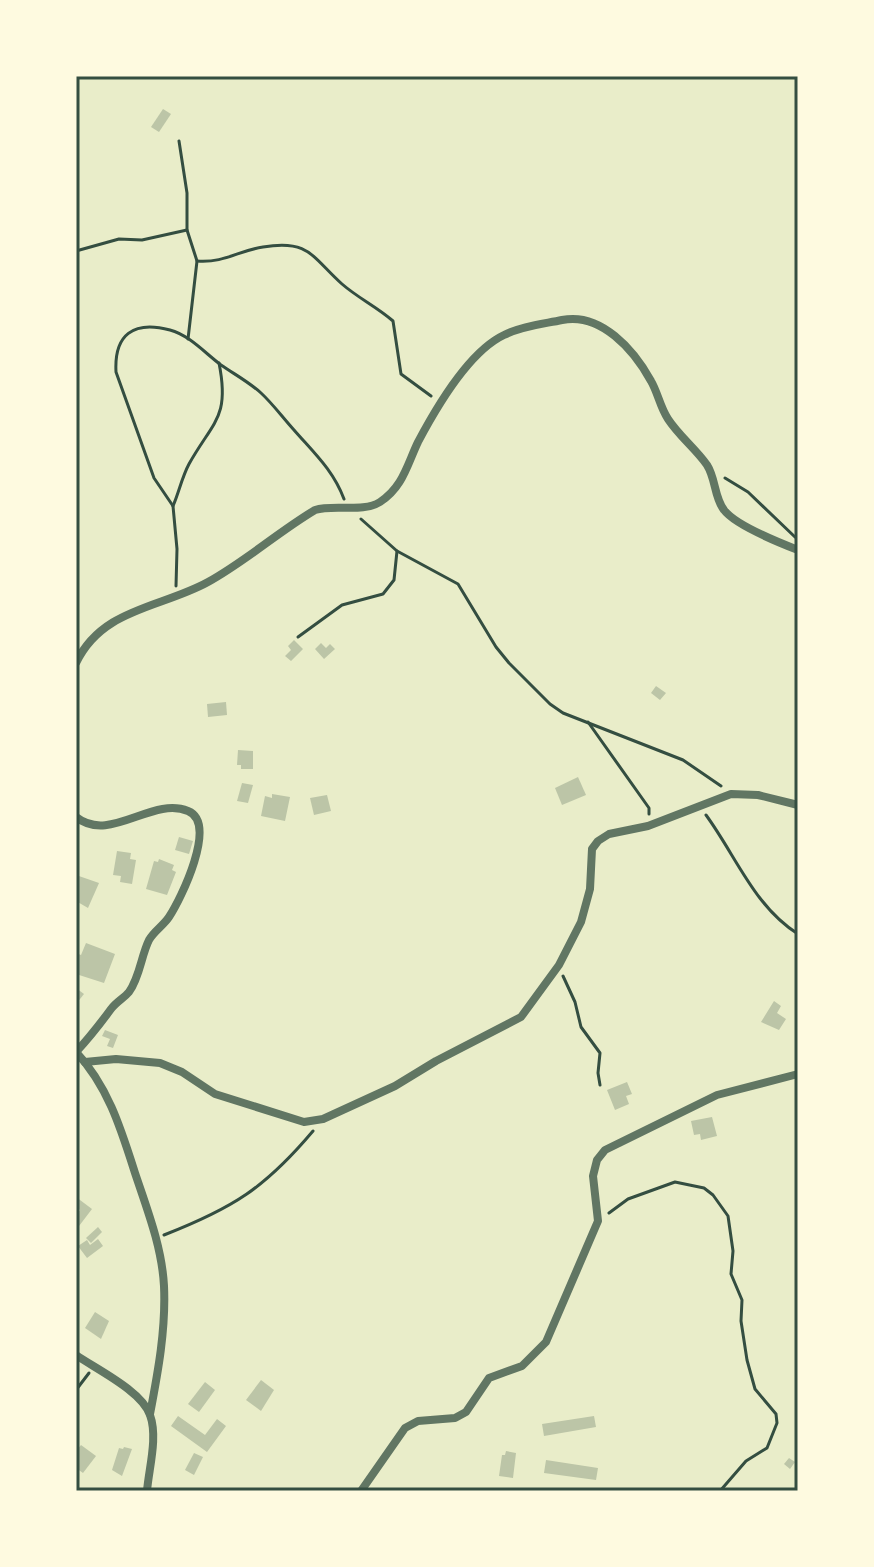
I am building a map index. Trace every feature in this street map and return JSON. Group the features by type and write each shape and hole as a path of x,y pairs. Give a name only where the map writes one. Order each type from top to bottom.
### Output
{"street":[{"path":"76,663 84,648 104,626 210,581 315,510 328,506 377,504 394,491 405,475 417,444 441,402 476,356 504,335 533,325 570,318 588,320 621,340 652,383 667,418 708,467 717,498 731,518 798,550"},
{"path":"85,1062 116,1059 160,1063 182,1072 215,1094 304,1122 323,1119 395,1086 521,1017 559,965 581,922 590,889 592,849 598,841 609,834 648,826 698,804 731,794 758,795 798,805"},
{"path":"76,817 97,826 169,809 188,811 196,816 201,830 195,858 180,896 166,922 150,938 129,992 111,1008 76,1052 105,1091 120,1125 156,1238 163,1274 162,1352 150,1414 153,1433 147,1491"},
{"path":"361,1491 405,1428 418,1421 455,1418 466,1412 489,1378 522,1366 546,1342 598,1221 593,1176 597,1160 605,1150 717,1095 798,1074"},
{"path":"76,1355 131,1392 150,1414"}],"path":[{"path":"179,141 187,193 187,230 197,261 188,339"},
{"path":"76,251 119,239 142,240 187,230"},
{"path":"197,261 215,262 249,249 274,245 294,245 310,253 343,285 393,321 401,374 441,402"},
{"path":"173,506 154,478 116,372 115,354 120,339 136,330 170,330 188,339 260,392 326,464 336,479 347,507 397,551 458,584 496,647 528,683 563,713 683,760 731,794"},
{"path":"176,596 177,549 173,506 188,467 217,422 223,392 219,363"},
{"path":"708,467 748,492 798,541"},
{"path":"298,637 342,605 383,594 394,580 397,551"},
{"path":"588,722 649,808 648,826"},
{"path":"698,804 766,906 798,934"},
{"path":"559,965 575,1002 581,1027 600,1053 600,1085"},
{"path":"156,1238 209,1217 255,1190 287,1162 323,1119"},
{"path":"598,1221 628,1199 675,1182 704,1188 728,1216 733,1251 731,1274 742,1300 741,1321 747,1360 755,1389 776,1414 777,1423 767,1448 746,1461 720,1491"},
{"path":"76,1390 93,1367"}],"building":[{"path":"163,109 171,114 159,132 151,127"},
{"path":"294,640 303,649 291,661 285,656"},
{"path":"321,643 326,648 330,644 335,649 324,659 315,649"},
{"path":"656,686 666,693 660,700 651,693"},
{"path":"226,702 227,715 208,717 207,704"},
{"path":"238,750 253,751 253,769 241,769 241,765 237,765"},
{"path":"578,777 586,795 562,805 555,788"},
{"path":"242,783 253,785 248,803 237,801"},
{"path":"272,794 290,797 285,821 261,816 265,796 272,798"},
{"path":"327,795 331,811 314,815 310,798"},
{"path":"179,837 193,841 189,854 175,850"},
{"path":"117,851 131,853 130,859 136,860 132,884 120,882 121,876 113,875"},
{"path":"159,859 174,865 172,870 176,872 167,895 146,889 154,861 158,862"},
{"path":"76,875 99,883 88,908 76,901"},
{"path":"86,943 115,954 104,983 76,974 76,953 81,955"},
{"path":"76,988 84,994 76,1004"},
{"path":"774,1001 781,1006 777,1013 786,1019 779,1030 761,1022"},
{"path":"105,1030 118,1035 113,1048 107,1046 110,1039 102,1036"},
{"path":"627,1082 632,1094 626,1096 629,1104 615,1110 607,1090"},
{"path":"712,1117 717,1136 701,1140 700,1134 694,1135 691,1121"},
{"path":"76,1197 92,1209 76,1230 76,1215 80,1210 76,1207"},
{"path":"98,1227 102,1232 91,1243 86,1238"},
{"path":"98,1239 103,1246 87,1258 78,1246 87,1240 90,1245"},
{"path":"95,1312 109,1321 101,1339 85,1328"},
{"path":"261,1380 274,1390 261,1411 246,1400"},
{"path":"205,1382 215,1390 199,1412 188,1404"},
{"path":"178,1416 205,1435 217,1419 226,1426 207,1452 171,1426"},
{"path":"594,1416 596,1427 544,1436 542,1424"},
{"path":"81,1445 96,1456 83,1473 76,1468 76,1451"},
{"path":"119,1448 132,1449 122,1476 112,1470"},
{"path":"506,1451 516,1453 513,1478 499,1476 502,1455"},
{"path":"194,1453 203,1457 194,1475 185,1470"},
{"path":"789,1458 795,1462 790,1469 784,1464"},
{"path":"546,1460 598,1468 596,1480 544,1473"}]}
